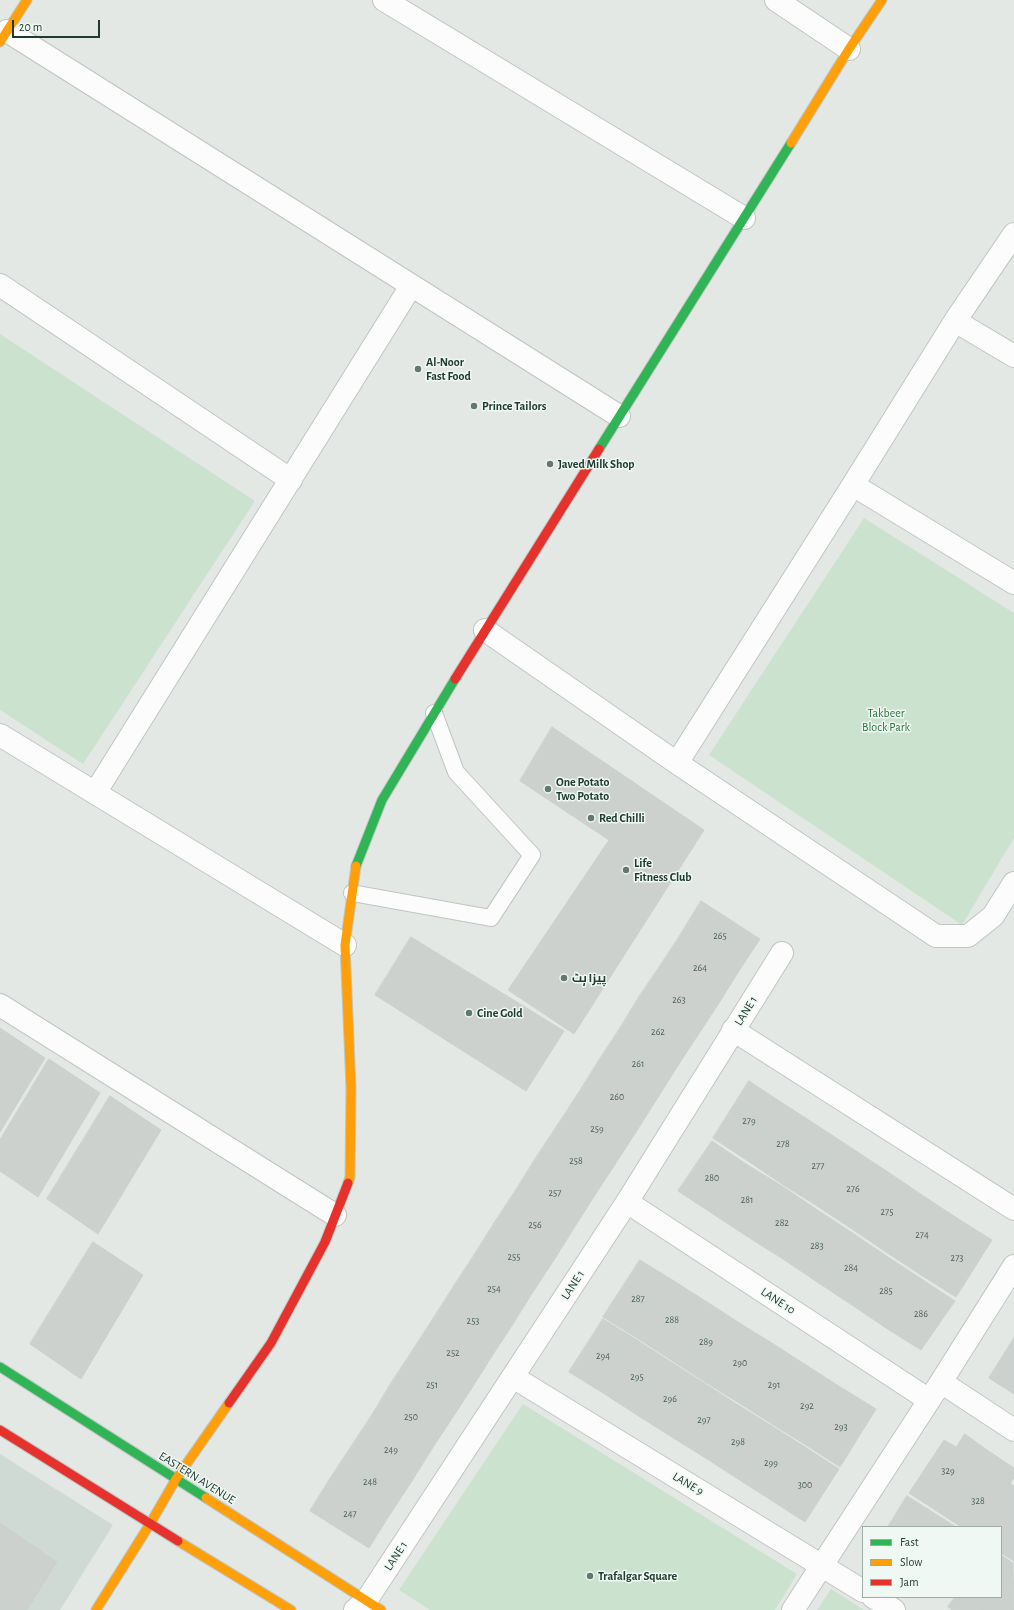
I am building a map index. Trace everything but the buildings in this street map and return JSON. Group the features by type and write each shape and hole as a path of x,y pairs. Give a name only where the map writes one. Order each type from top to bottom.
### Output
{"street":[{"path":"27,0 3,36 412,286 619,416"},
{"path":"384,0 744,218"},
{"path":"776,0 849,49"},
{"path":"96,1610 150,1524 176,1479 271,1343 325,1242 350,1176 351,1088 346,945 356,863 382,800 485,630 849,49 882,0"},
{"path":"677,763 955,321 1014,234"},
{"path":"0,285 291,480"},
{"path":"95,793 412,286"},
{"path":"955,321 1014,356"},
{"path":"853,485 1014,583"},
{"path":"485,630 677,763 936,936 968,936 993,916 1014,883"},
{"path":"0,735 346,945"},
{"name":"LANE 1","path":"368,1607 512,1377 627,1202 782,953"},
{"path":"0,1005 335,1215"},
{"path":"733,1030 1014,1209"},
{"name":"LANE 10","path":"627,1202 929,1400"},
{"path":"793,1610 941,1382 1014,1266"},
{"name":"EASTERN AVENUE","path":"0,1367 176,1479 368,1607"},
{"name":"LANE 9","path":"512,1377 862,1590"},
{"path":"941,1382 1014,1430"},
{"path":"0,1430 291,1610"},
{"path":"875,1598 894,1610"}],"lane":[{"path":"352,893 491,918 532,855 456,772 434,712"}],"shaded area":[{"path":"0,1454 113,1525 60,1610 0,1610"}],"green space":[{"path":"0,334 255,501 83,764 0,710"},
{"name":"Takbeer Block Park","path":"864,518 1014,613 1014,838 962,925 709,755"},
{"path":"523,1404 797,1574 775,1610 430,1610 399,1590"},
{"path":"831,1589 864,1610 817,1610"}],"traffic: fast":[{"path":"599,449 791,143"},
{"path":"356,866 382,800 455,679"},
{"path":"0,1367 206,1498"}],"traffic: slow":[{"path":"0,42 27,0"},
{"path":"791,143 849,49 882,0"},
{"path":"348,1183 350,1177 351,1088 345,945 356,866"},
{"path":"96,1610 150,1524 176,1479 229,1403"},
{"path":"206,1498 381,1610"},
{"path":"178,1541 291,1610"}],"traffic: jam":[{"path":"455,679 599,449"},
{"path":"229,1403 271,1343 325,1242 348,1183"},
{"path":"0,1430 178,1541"}],"place":[{"name":"Al-Noor Fast Food","path":"418,369"},
{"name":"Prince Tailors","path":"474,406"},
{"name":"Javed Milk Shop","path":"550,464"},
{"name":"One Potato Two Potato","path":"548,789"},
{"name":"Red Chilli","path":"591,818"},
{"name":"Life Fitness Club","path":"626,870"},
{"name":"پیزا ہٹ","path":"564,978"},
{"name":"Cine Gold","path":"469,1013"},
{"name":"Trafalgar Square","path":"590,1576"}]}
